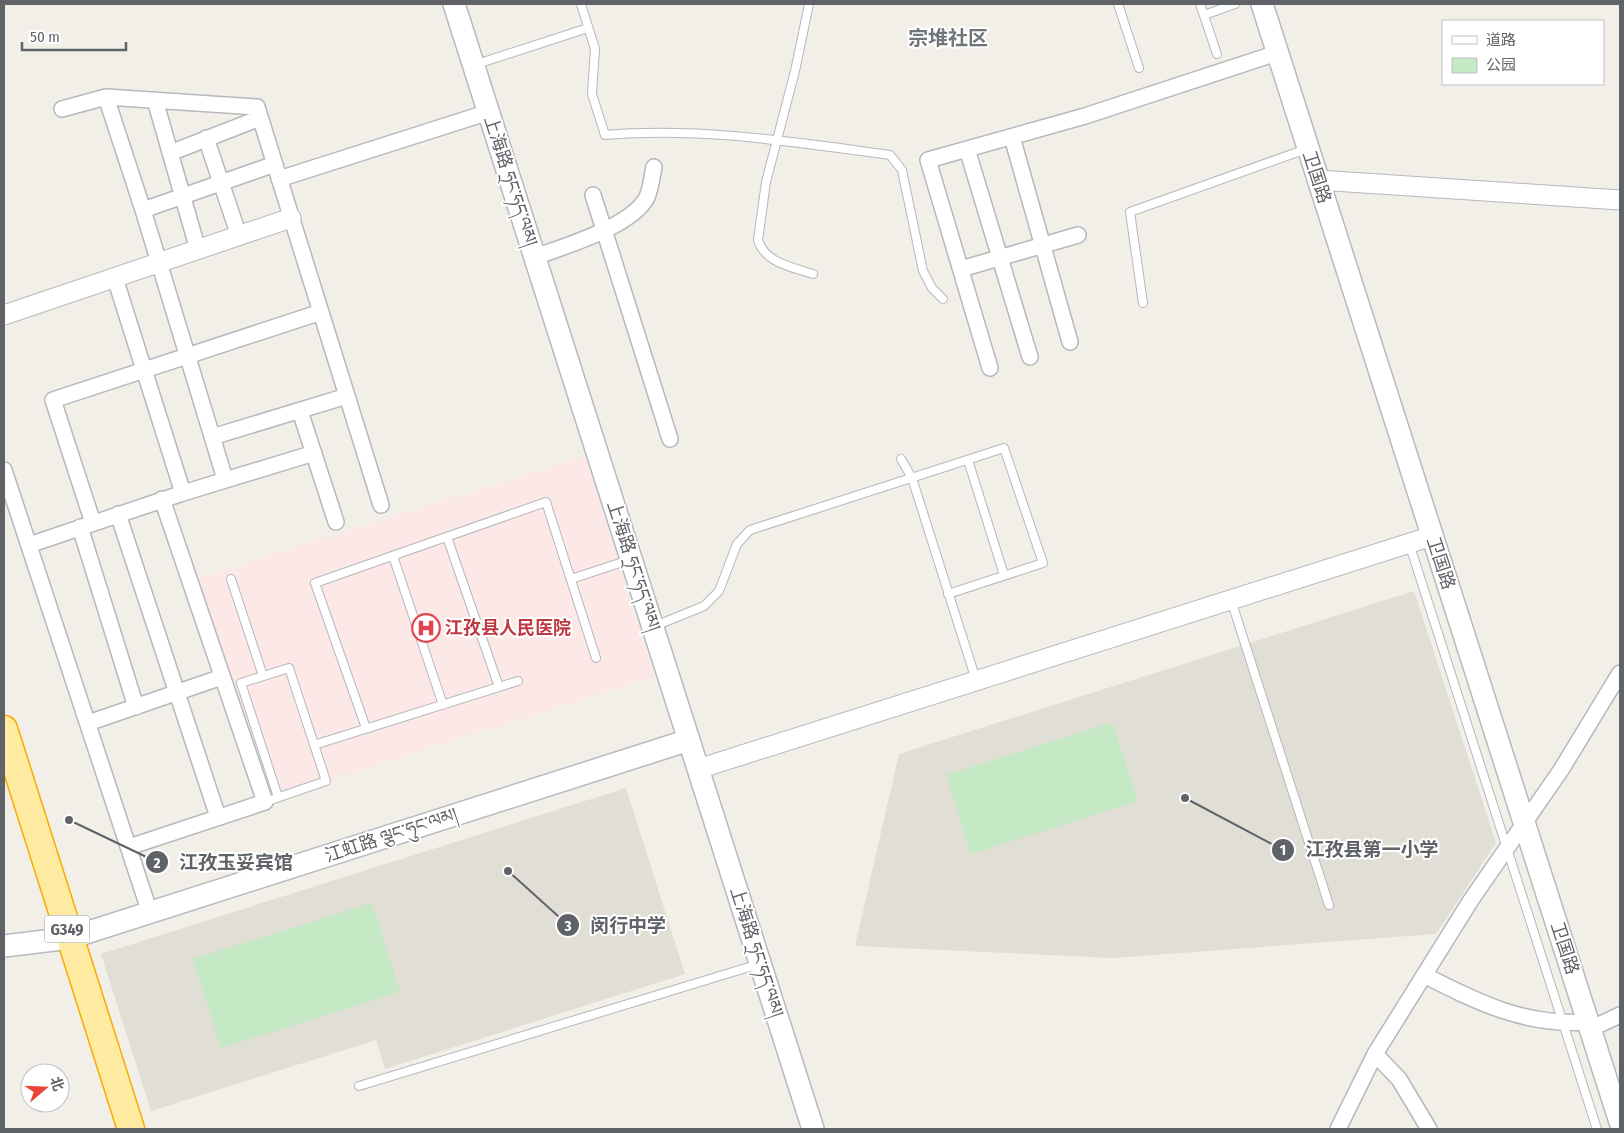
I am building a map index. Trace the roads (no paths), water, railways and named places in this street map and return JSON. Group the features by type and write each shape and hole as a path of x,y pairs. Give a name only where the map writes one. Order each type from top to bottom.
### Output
{"highway":[{"name":"G349","path":"4,729 131,1129"}],"main road":[{"name":"上海路 ཧྲང་ཧད་ལམ།","path":"454,4 813,1129"},
{"name":"卫国路","path":"1262,4 1620,1122"},
{"name":"江虹路 ལྕང་ཧུང་ལམ།","path":"4,946 70,938 689,740"}],"street":[{"path":"990,368 928,160 1085,116 1277,53"},
{"path":"106,97 143,210 225,479"},
{"path":"62,109 106,97 257,107 381,505"},
{"path":"155,100 198,250"},
{"path":"279,180 490,112"},
{"path":"170,153 260,118"},
{"path":"1012,136 1070,342"},
{"path":"206,138 239,236"},
{"path":"967,149 1030,357"},
{"path":"143,210 275,164"},
{"path":"535,257 604,231 639,207 647,197 654,167"},
{"path":"1318,180 1620,200"},
{"path":"593,195 670,439"},
{"path":"4,315 291,218"},
{"path":"960,270 1042,244 1078,235"},
{"path":"115,278 183,492"},
{"path":"136,707 54,400 321,312"},
{"path":"212,437 347,396"},
{"path":"300,410 336,522"},
{"path":"29,545 183,492 314,453"},
{"path":"4,470 150,913"},
{"path":"129,847 271,799 222,677 162,499"},
{"path":"118,514 218,818"},
{"path":"698,769 1432,536"},
{"path":"1338,1129 1375,1054 1471,900 1561,770 1620,673"},
{"path":"88,723 222,677"},
{"path":"1424,975 1485,1006 1523,1018 1589,1026 1620,1015"},
{"path":"1375,1054 1399,1079 1429,1129"}],"lane":[{"path":"581,4 595,49 592,94 605,135 651,131 776,139 890,155 902,170 923,271 932,288 943,299"},
{"path":"810,4 795,71 766,182 758,240 761,249 775,261 813,274"},
{"path":"1118,4 1139,68"},
{"path":"1200,4 1217,54"},
{"path":"1204,15 1235,4"},
{"path":"474,65 588,28"},
{"path":"1143,303 1130,212 1308,148"},
{"path":"653,626 704,606 719,591 737,544 750,530 1004,448 1043,563 948,594"},
{"path":"901,459 912,478 976,680"},
{"path":"968,460 1004,575"},
{"path":"366,728 315,583 546,502 596,658"},
{"path":"447,537 499,687"},
{"path":"1409,543 1596,1129"},
{"path":"393,556 442,705"},
{"path":"571,579 632,559"},
{"path":"231,579 263,676"},
{"path":"1231,599 1329,905"},
{"path":"288,668 326,781 271,799 240,683 263,676 288,668"},
{"path":"314,745 518,681"},
{"path":"359,1086 760,964"}],"place":[{"name":"江孜县人民医院","path":"426,628"},
{"name":"江孜县第一小学","path":"1185,798"},
{"name":"江孜玉妥宾馆","path":"69,820"},
{"name":"闵行中学","path":"508,871"}],"district":[{"name":"宗堆社区","path":"948,38"}]}
